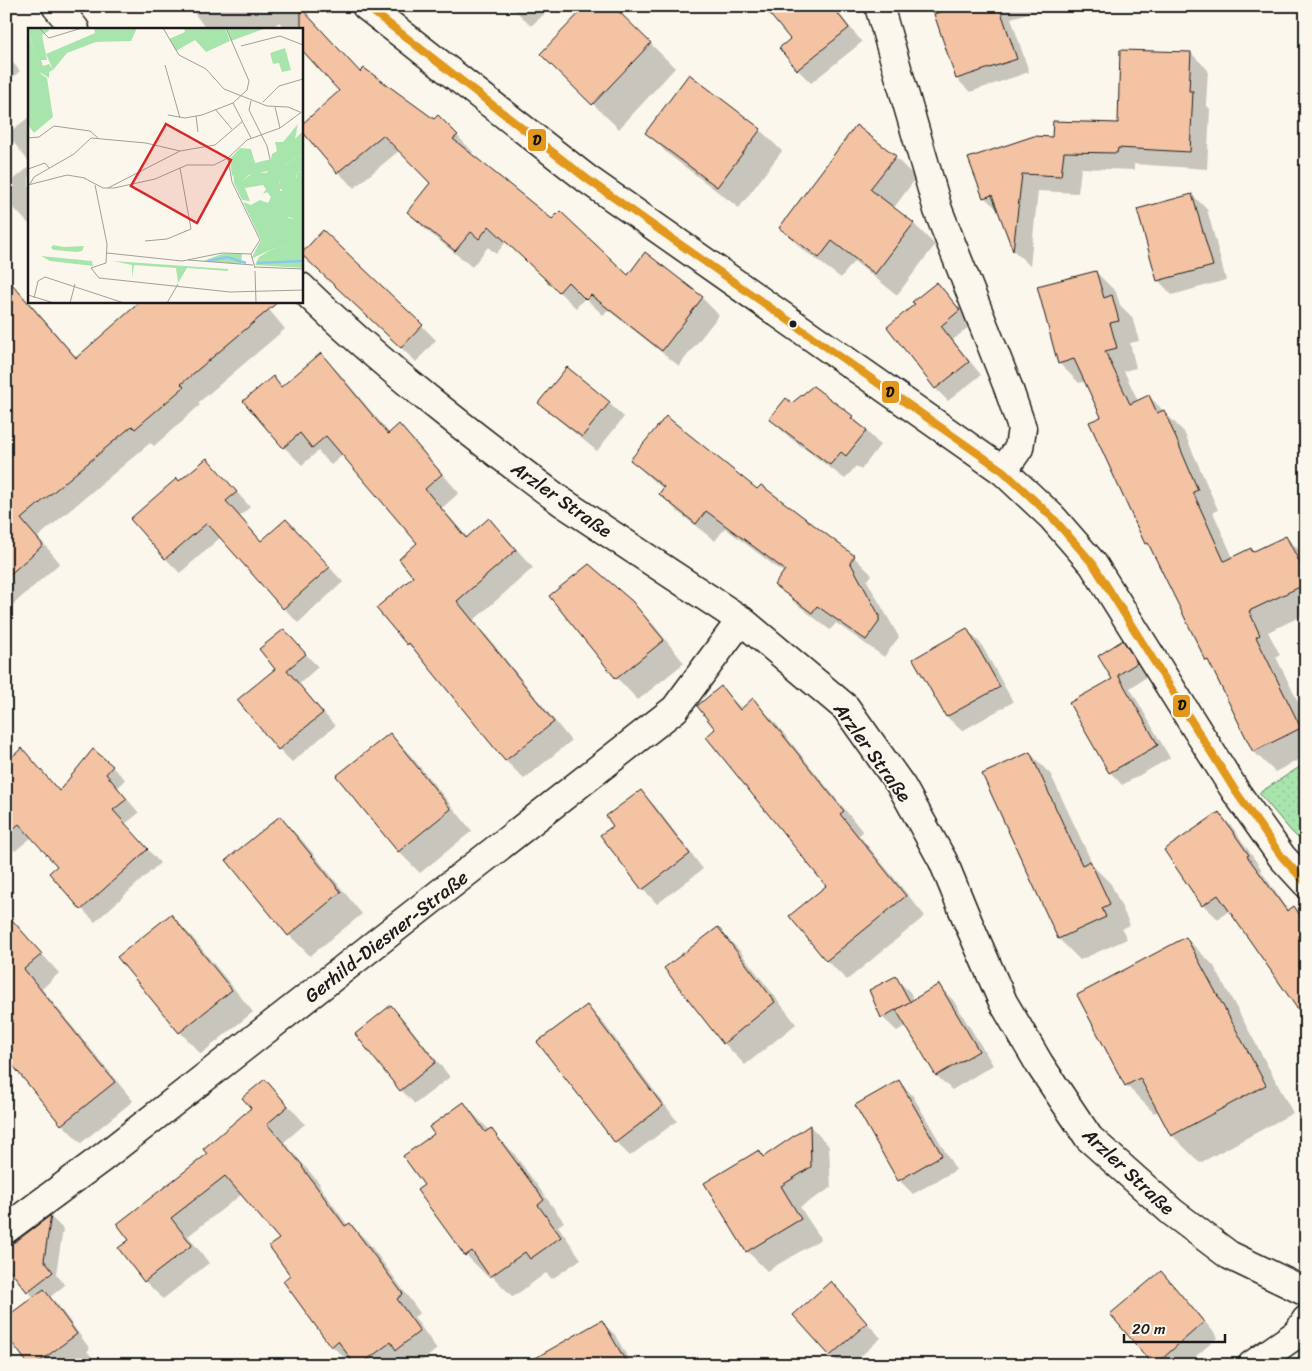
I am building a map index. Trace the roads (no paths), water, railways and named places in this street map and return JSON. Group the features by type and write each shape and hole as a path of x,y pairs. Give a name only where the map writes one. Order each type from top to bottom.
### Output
{"street":[{"path":"56,6 74,28"},
{"path":"366,6 588,179 1004,471 1052,517 1093,564 1236,792 1282,857 1306,883"},
{"path":"879,6 938,210 1008,387 1022,428 1019,448 1004,471"},
{"name":"Arzler Straße","path":"302,288 406,381 562,502 741,620 846,708 902,787 943,861 1003,1002 1040,1065 1088,1138 1172,1212 1229,1254 1306,1292"},
{"name":"Gerhild-Diesner-Straße","path":"6,1229 102,1158 676,709 741,620"},
{"path":"1252,1365 1298,1333 1306,1320"}]}
